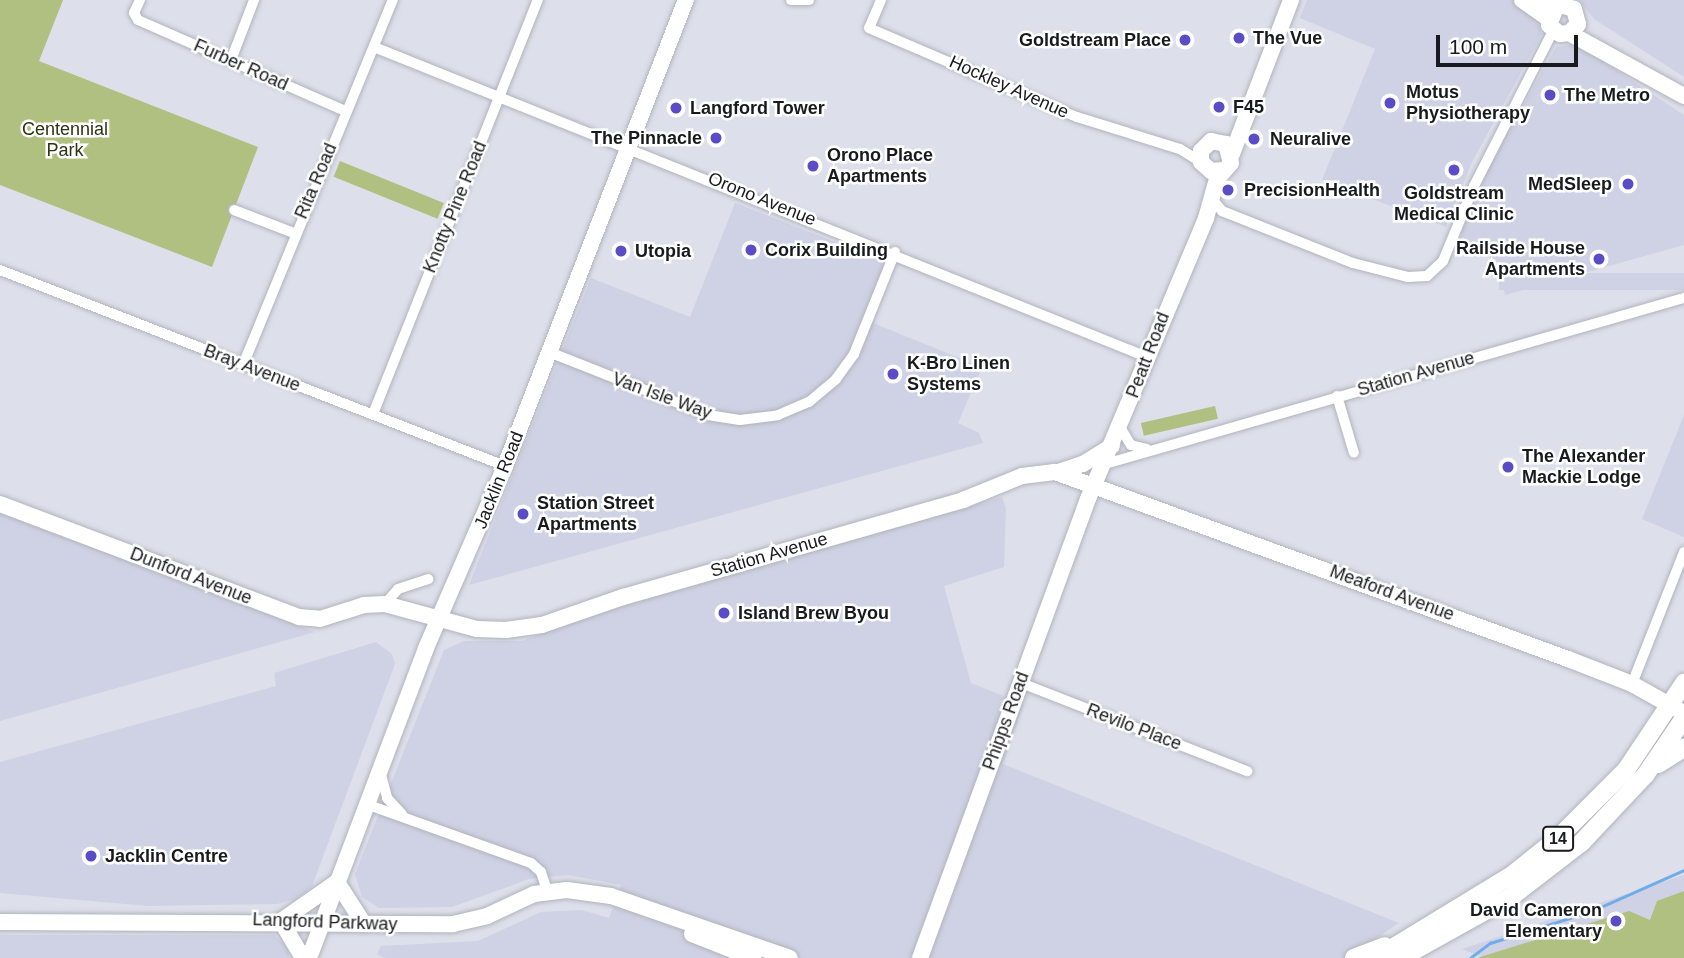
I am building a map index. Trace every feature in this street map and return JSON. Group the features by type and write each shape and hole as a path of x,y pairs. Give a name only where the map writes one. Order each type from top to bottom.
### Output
{"main road":[{"name":"14","path":"1401,958 1546,872 1582,842 1646,774 1680,712 1684,683"},
{"name":"14","path":"1376,958 1512,874 1557,839 1680,712"},
{"path":"1646,774 1684,748"},
{"path":"1354,958 1411,937"}],"street":[{"name":"Furber Road","path":"140,0 134,13 138,20 345,111"},
{"path":"232,60 254,0"},
{"name":"Rita Road","path":"243,365 294,233 393,0"},
{"name":"Knotty Pine Road","path":"373,414 538,0"},
{"name":"Jacklin Road","path":"309,958 379,770 505,466 626,145 686,0"},
{"name":"Hockley Avenue","path":"881,0 869,28 1077,117 1180,149 1204,166"},
{"name":"Peatt Road","path":"1210,213 1209,187 1204,166 1210,142 1234,125 1247,89 1255,84 1291,0"},
{"path":"1522,0 1684,96"},
{"path":"1210,213 1358,265 1408,277 1427,276 1443,261 1482,167 1558,21"},
{"name":"Orono Avenue","path":"374,47 895,252 1147,357"},
{"name":"Peatt Road","path":"1094,486 1210,213 1223,170 1230,165 1257,93 1255,84"},
{"path":"1210,142 1226,144 1232,154"},
{"name":"Hockley Avenue","path":"1180,149 1210,142"},
{"path":"1204,166 1223,170"},
{"path":"234,210 294,233"},
{"name":"Van Isle Way","path":"549,352 709,415 740,420 778,415 809,402 848,362 895,252"},
{"name":"Bray Avenue","path":"0,270 505,466"},
{"name":"Station Avenue","path":"1105,464 1147,449 1684,298"},
{"path":"1337,396 1354,453"},
{"path":"1120,427 1131,444 1147,449"},
{"path":"1055,472 1083,464 1113,445"},
{"name":"Station Avenue","path":"440,619 477,629 542,625 623,597 963,500 1023,476 1055,472 1094,486"},
{"name":"Phipps Road","path":"920,958 1094,486"},
{"name":"Meaford Avenue","path":"1094,486 1632,684 1680,712"},
{"name":"Dunford Avenue","path":"0,504 299,617 320,619 364,605 385,604 440,619"},
{"path":"1632,684 1684,552"},
{"name":"Dunford Avenue","path":"385,604 398,589 428,579"},
{"name":"Revilo Place","path":"1021,683 1247,771"},
{"path":"379,770 387,798 404,816"},
{"path":"366,804 531,863 541,872 547,891"},
{"path":"303,958 281,921 337,882 364,924"},
{"name":"Langford Parkway","path":"0,922 461,923 547,891 588,892 790,958"},
{"name":"Langford Parkway","path":"641,908 669,925 753,958"}],"shaded area":[{"path":"1307,0 1544,0 1534,13 1542,34 1471,164 1446,227 1322,180 1375,49 1300,18"},
{"path":"1579,0 1684,0 1684,77 1594,19"},
{"path":"1577,44 1684,115 1684,245 1505,295 1496,260 1457,244 1486,172 1556,47"},
{"path":"735,203 886,262 863,319 982,367 958,423 979,433 983,443 469,585 591,278 690,317"},
{"path":"1499,273 1684,273 1684,290 1499,290"},
{"path":"1684,415 1684,537 1642,519"},
{"path":"1002,497 1006,508 1004,567 944,586 971,683 1024,704 1003,764 1399,923 1346,958 385,958 377,954 381,946 478,941 541,912 582,910 609,918 621,885 569,875 529,879 452,907 379,908 362,897 355,874 444,650 464,641 522,641 619,603"},
{"path":"0,511 315,632 0,721"},
{"path":"376,642 392,654 395,664 312,886 296,899 277,904 148,906 0,893 0,762 276,686 274,673"},
{"name":"David Cameron Elementary","path":"1684,875 1684,958 1484,958 1462,949"},
{"path":"0,935 274,935 288,948 289,958 0,958"}],"green space":[{"name":"Centennial Park","path":"0,0 63,0 39,61 258,147 212,267 0,185"},
{"path":"340,161 444,203 437,219 334,177"},
{"path":"1215,406 1218,419 1144,436 1141,423"},
{"name":"David Cameron Elementary","path":"1684,891 1684,958 1477,958 1629,911 1650,920 1657,901"}],"waterway":[{"path":"1470,958 1490,943 1592,911 1684,870"}],"place":[{"name":"The Vue","path":"1239,38"},
{"name":"Goldstream Place","path":"1185,40"},
{"name":"The Metro","path":"1550,95"},
{"name":"Motus Physiotherapy","path":"1390,103"},
{"name":"F45","path":"1219,107"},
{"name":"Langford Tower","path":"676,108"},
{"name":"The Pinnacle","path":"716,138"},
{"name":"Neuralive","path":"1254,139"},
{"name":"Orono Place Apartments","path":"813,166"},
{"name":"Goldstream Medical Clinic","path":"1454,170"},
{"name":"MedSleep","path":"1628,184"},
{"name":"PrecisionHealth","path":"1228,190"},
{"name":"Corix Building","path":"751,250"},
{"name":"Utopia","path":"621,251"},
{"name":"Railside House Apartments","path":"1599,259"},
{"name":"K-Bro Linen Systems","path":"893,374"},
{"name":"The Alexander Mackie Lodge","path":"1508,467"},
{"name":"Station Street Apartments","path":"523,514"},
{"name":"Island Brew Byou","path":"724,613"},
{"name":"Jacklin Centre","path":"91,856"},
{"name":"David Cameron Elementary","path":"1616,921"}]}
